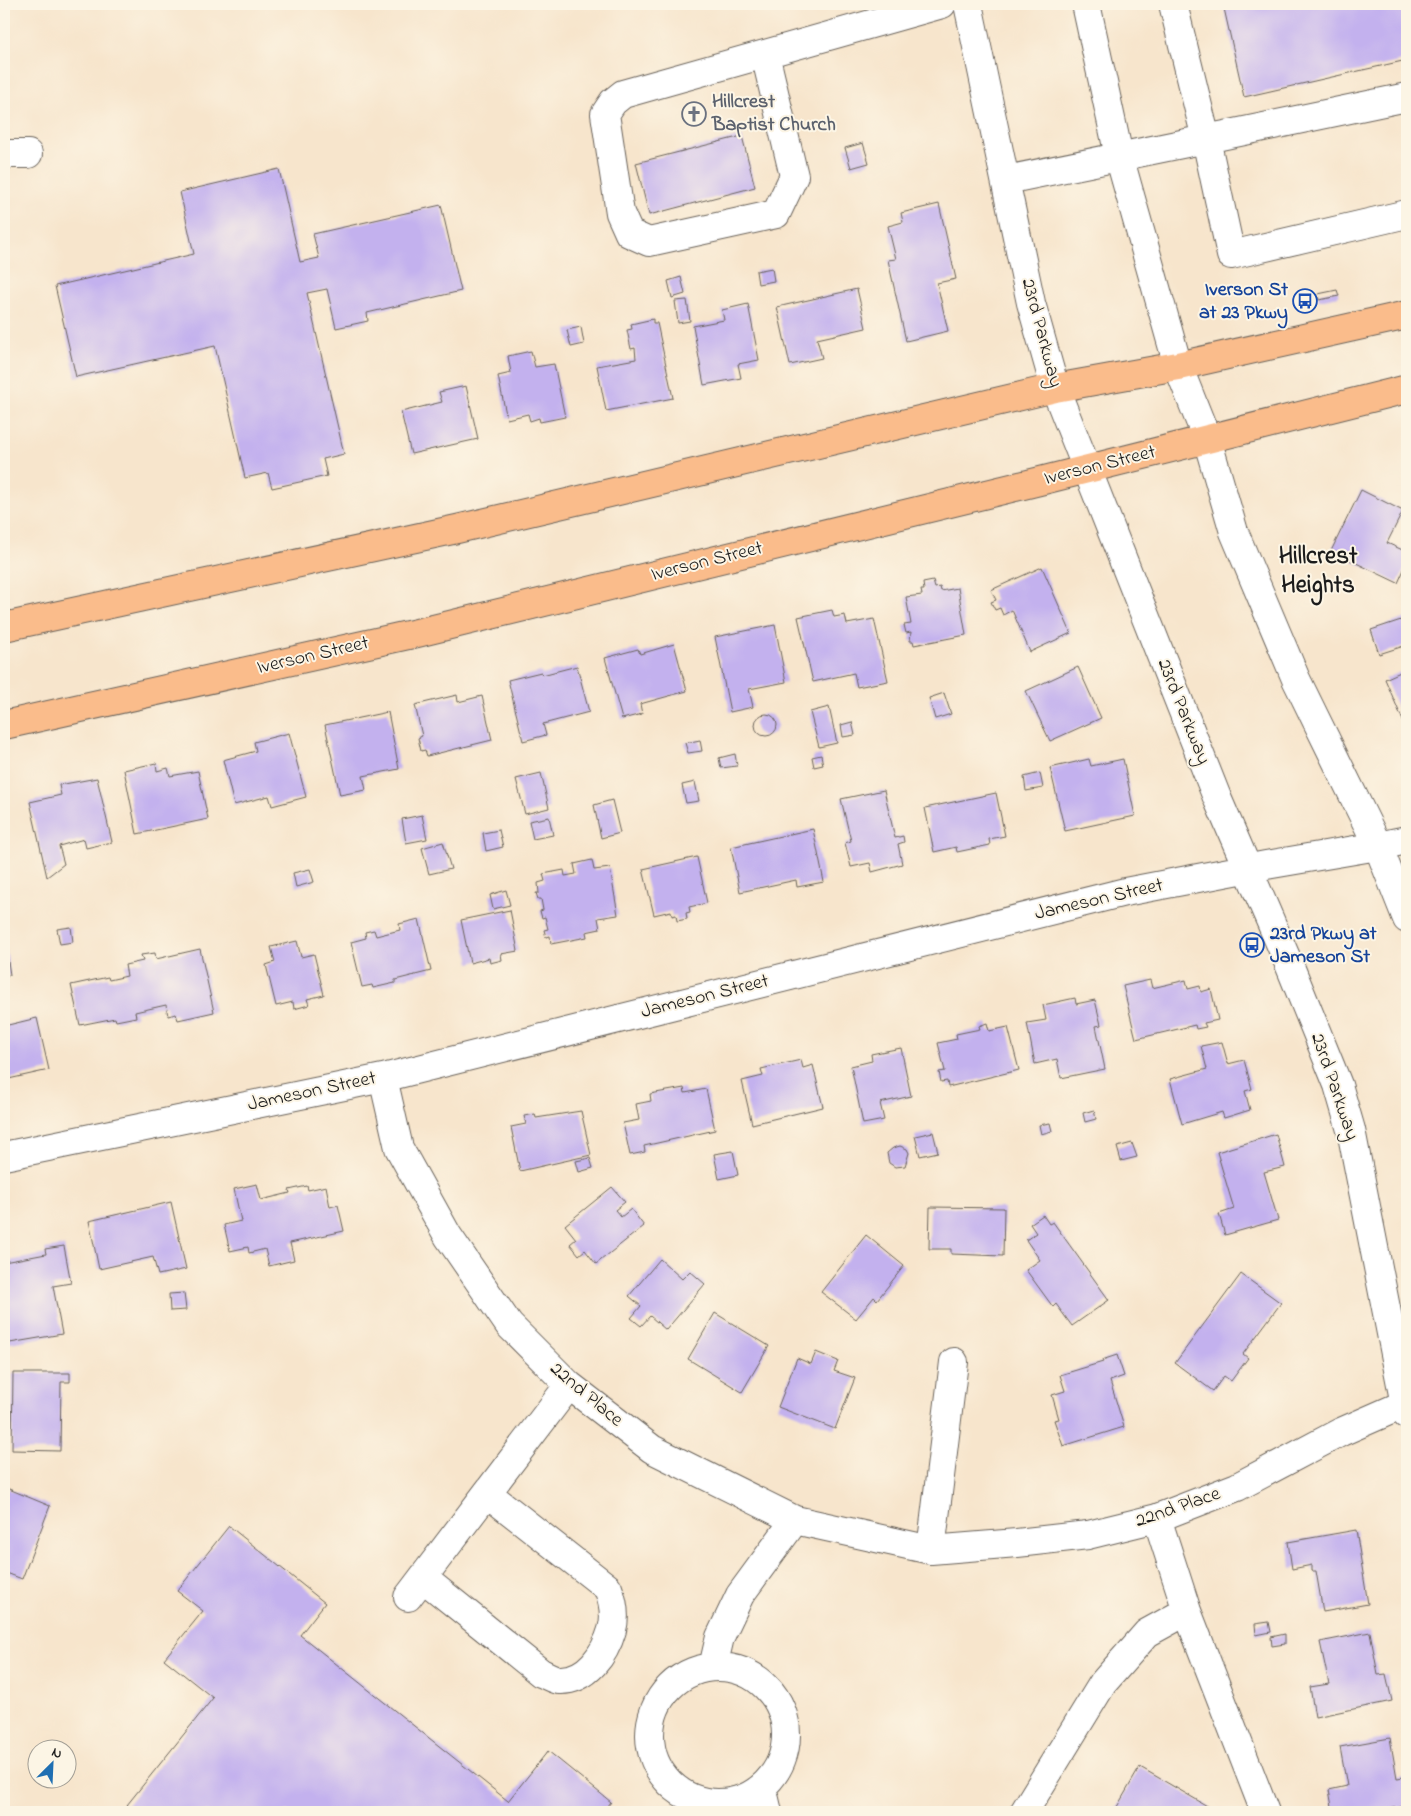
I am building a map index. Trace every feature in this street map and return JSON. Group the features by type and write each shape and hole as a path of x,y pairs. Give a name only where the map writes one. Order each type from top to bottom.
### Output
{"main road":[{"path":"4,627 457,529 1055,388 1178,366 1407,315"},
{"name":"Iverson Street","path":"4,724 426,630 1407,389"}],"street":[{"path":"765,54 794,176 776,214 649,242 629,233 620,213 605,114 613,102 623,94 942,4"},
{"name":"23rd Parkway","path":"968,4 1006,180 1030,304 1055,388 1218,800 1289,964 1338,1085 1351,1130 1407,1407"},
{"path":"1086,4 1119,156 1178,366 1207,439 1234,532 1296,679 1378,846 1407,919"},
{"path":"1173,4 1206,139 1231,255 1407,214"},
{"path":"1006,180 1407,97"},
{"name":"Jameson Street","path":"4,1156 383,1078 1124,892 1407,840"},
{"name":"22nd Place","path":"383,1078 399,1148 448,1236 509,1325 569,1385 652,1449 795,1520 931,1550 1088,1535 1157,1518 1237,1487 1341,1432 1407,1407"},
{"path":"931,1550 954,1362"},
{"path":"487,1493 608,1588 613,1602 612,1629 600,1656 589,1670 574,1677 559,1680 541,1673 416,1588 487,1493 569,1385"},
{"path":"1157,1518 1188,1612 1265,1812"},
{"path":"713,1667 720,1637 740,1595 795,1520"},
{"path":"1024,1812 1103,1683 1147,1633 1188,1612"},
{"path":"713,1667 730,1668 746,1673 761,1682 772,1694 781,1709 785,1726 785,1743 781,1759 773,1774 765,1800 747,1796 731,1802 697,1800 682,1793 668,1782 658,1768 652,1752 650,1735 652,1718 658,1702 668,1688 696,1670 713,1667"}],"building":[{"path":"1223,4 1407,4 1407,60 1244,97"},
{"path":"742,136 755,187 649,215 636,163"},
{"path":"863,143 869,163 851,168 845,148"},
{"path":"279,169 300,262 319,258 313,234 441,205 461,291 367,313 368,321 336,328 327,289 307,293 344,454 323,459 327,476 272,488 268,473 245,478 215,346 76,377 55,286 194,254 180,192"},
{"path":"939,204 956,279 937,283 948,331 906,341 888,260 896,259 888,226 903,222 901,213"},
{"path":"772,268 774,281 758,284 756,271"},
{"path":"681,277 685,294 672,298 668,281"},
{"path":"857,289 866,328 817,339 822,358 790,365 777,307"},
{"path":"1337,290 1339,296 1319,300 1318,294"},
{"path":"687,300 690,321 678,323 675,301"},
{"path":"748,304 759,360 738,364 741,378 704,385 693,326 724,320 722,310"},
{"path":"653,319 653,323 657,323 673,398 606,411 597,366 636,359 635,348 631,349 627,330 632,329 631,324"},
{"path":"581,327 584,344 571,347 567,330"},
{"path":"531,351 535,367 554,364 565,417 540,422 539,418 530,421 528,414 507,419 498,376 511,373 508,356"},
{"path":"466,386 478,439 411,454 401,412 442,402 439,392"},
{"path":"1361,490 1403,511 1387,543 1407,552 1407,563 1398,583 1331,551"},
{"path":"1042,567 1071,633 1030,652 1012,610 1003,615 1000,608 995,610 991,602 996,600 991,590"},
{"path":"933,581 935,588 940,587 941,591 958,588 966,635 914,645 913,641 910,641 911,632 906,633 904,625 911,624 906,597 922,595 921,590 924,590 923,583"},
{"path":"832,610 834,617 845,615 847,624 874,619 888,681 857,687 854,673 813,682 798,617"},
{"path":"1407,618 1407,645 1379,654 1371,630"},
{"path":"775,625 786,682 749,689 753,707 730,712 715,637"},
{"path":"674,644 687,691 640,704 642,714 622,719 605,658 638,649 640,654"},
{"path":"577,666 589,712 543,724 546,735 523,741 508,680 541,672 542,675"},
{"path":"1078,667 1101,718 1050,741 1026,691"},
{"path":"1407,669 1407,730 1385,679"},
{"path":"944,693 951,714 935,719 929,698"},
{"path":"457,695 458,702 482,696 492,740 427,756 425,750 421,751 418,738 422,736 415,705"},
{"path":"829,707 837,743 819,747 810,712"},
{"path":"388,712 399,769 363,776 366,790 340,795 325,725"},
{"path":"766,714 774,717 777,725 774,733 766,736 758,733 755,725 758,717"},
{"path":"852,722 855,735 843,737 841,725"},
{"path":"289,733 306,797 272,806 269,796 234,805 223,760 256,751 254,742"},
{"path":"700,740 702,751 688,753 685,743"},
{"path":"735,754 737,766 721,768 719,758"},
{"path":"821,755 823,765 814,767 812,757"},
{"path":"1089,759 1091,766 1123,759 1135,816 1065,831 1050,768"},
{"path":"156,763 157,771 168,768 170,776 198,771 208,819 137,834 124,770"},
{"path":"541,773 549,808 525,814 516,779"},
{"path":"1040,773 1043,788 1026,791 1024,777"},
{"path":"97,778 112,842 86,848 84,839 59,846 64,864 47,877 30,802 61,795 59,785"},
{"path":"695,782 699,801 686,803 682,785"},
{"path":"884,790 895,838 903,836 904,842 898,844 902,864 872,872 870,863 851,867 845,843 851,841 841,799"},
{"path":"996,793 1005,836 989,839 990,845 957,852 956,847 934,852 925,808"},
{"path":"612,800 620,833 601,838 594,805"},
{"path":"422,815 427,839 406,843 402,819"},
{"path":"549,817 553,835 533,839 529,821"},
{"path":"813,829 824,882 797,887 796,880 740,892 731,847"},
{"path":"499,830 503,847 486,851 483,833"},
{"path":"443,842 451,869 429,874 422,848"},
{"path":"697,857 707,903 689,907 690,912 686,913 687,919 677,921 676,915 672,916 671,911 654,915 643,869"},
{"path":"592,860 594,870 610,868 618,915 598,918 600,929 586,932 587,937 551,944 550,936 546,937 544,930 548,929 545,917 542,918 540,911 543,910 541,899 538,899 536,893 539,893 538,883 545,881 543,874 564,870 565,876 576,874 574,864"},
{"path":"310,869 314,882 296,887 293,873"},
{"path":"506,890 510,905 493,909 490,895"},
{"path":"510,910 518,951 501,954 502,960 490,963 489,958 470,963 461,920"},
{"path":"419,919 431,971 395,980 395,983 373,988 372,985 362,987 351,942 366,938 365,932 374,930 376,936 400,930 399,924"},
{"path":"71,927 73,942 60,944 57,929"},
{"path":"297,941 301,957 314,954 324,995 307,999 309,1005 294,1009 293,1002 276,1006 266,965 275,962 271,947"},
{"path":"6,948 10,975 4,976 4,949"},
{"path":"200,949 214,1012 178,1020 176,1014 168,1016 166,1005 135,1012 136,1017 116,1021 115,1018 80,1025 71,985 108,977 109,980 127,976 125,965 143,961 141,955 155,953 156,959"},
{"path":"1150,980 1152,988 1186,980 1188,989 1200,986 1201,992 1211,989 1218,1020 1204,1023 1206,1027 1196,1029 1195,1025 1136,1039 1123,986"},
{"path":"1075,998 1076,1004 1095,1000 1101,1025 1096,1026 1105,1069 1061,1078 1057,1059 1035,1064 1027,1023 1046,1020 1043,1005"},
{"path":"37,1018 49,1070 4,1080 4,1026"},
{"path":"987,1023 989,1031 1008,1027 1019,1070 948,1087 947,1081 941,1082 939,1072 945,1071 938,1043 957,1039 956,1034 980,1029 979,1026"},
{"path":"1222,1042 1228,1064 1244,1060 1252,1089 1245,1091 1250,1110 1224,1118 1222,1112 1182,1124 1170,1079 1207,1069 1201,1046"},
{"path":"901,1048 911,1096 880,1103 884,1120 863,1124 851,1066 872,1061 871,1054"},
{"path":"801,1060 803,1068 813,1065 823,1107 752,1124 742,1081 763,1076 761,1069"},
{"path":"684,1088 685,1093 706,1089 715,1130 644,1146 645,1152 630,1155 623,1123 639,1120 636,1104 651,1101 650,1094"},
{"path":"1094,1110 1096,1119 1085,1122 1083,1113"},
{"path":"581,1111 591,1155 520,1171 511,1127 526,1124 524,1116 535,1114 536,1118"},
{"path":"1050,1123 1052,1131 1041,1134 1039,1125"},
{"path":"933,1132 938,1152 920,1156 915,1136"},
{"path":"1276,1134 1285,1167 1264,1172 1278,1220 1225,1235 1219,1214 1234,1209 1217,1152"},
{"path":"1132,1143 1137,1157 1121,1161 1117,1147"},
{"path":"900,1146 907,1149 909,1153 905,1166 895,1167 889,1163 887,1153 893,1148"},
{"path":"733,1151 738,1175 719,1179 714,1154"},
{"path":"590,1158 593,1168 579,1172 576,1161"},
{"path":"257,1184 261,1200 290,1193 289,1190 307,1186 308,1190 326,1186 330,1207 338,1205 344,1231 290,1243 294,1260 269,1266 265,1249 249,1253 248,1247 230,1251 224,1225 241,1221 234,1189"},
{"path":"612,1187 625,1202 615,1210 621,1217 631,1209 644,1226 596,1264 585,1250 579,1255 570,1244 576,1239 565,1225"},
{"path":"171,1202 186,1269 158,1275 153,1257 99,1269 89,1221"},
{"path":"930,1207 1004,1208 1003,1256 951,1254 951,1249 929,1249"},
{"path":"1043,1215 1049,1224 1053,1222 1109,1300 1072,1326 1056,1304 1053,1307 1026,1270 1040,1260 1026,1240 1036,1233 1030,1224"},
{"path":"866,1235 904,1266 877,1300 874,1297 856,1319 821,1292"},
{"path":"64,1246 71,1283 53,1286 62,1334 4,1344 4,1262 46,1254 45,1249"},
{"path":"660,1259 682,1279 690,1271 705,1284 666,1330 650,1316 641,1326 631,1318 641,1306 629,1296"},
{"path":"1241,1274 1281,1303 1243,1354 1248,1358 1231,1381 1224,1376 1213,1391 1175,1363"},
{"path":"184,1293 186,1310 170,1311 169,1294"},
{"path":"715,1313 769,1346 742,1392 688,1359"},
{"path":"816,1352 838,1361 834,1371 855,1378 835,1429 778,1407 797,1358 811,1364"},
{"path":"1117,1355 1124,1376 1110,1381 1124,1427 1063,1446 1054,1420 1059,1419 1052,1395 1065,1391 1060,1375 1103,1362 1102,1360"},
{"path":"13,1373 70,1373 70,1382 61,1382 60,1451 12,1450"},
{"path":"4,1487 50,1506 22,1579 4,1572"},
{"path":"229,1526 325,1603 300,1635 508,1801 548,1751 611,1802 603,1812 136,1812 127,1805 213,1698 164,1659 203,1611 177,1591"},
{"path":"1356,1530 1368,1604 1323,1612 1316,1571 1312,1571 1312,1565 1292,1569 1288,1542"},
{"path":"1269,1622 1271,1632 1256,1635 1255,1624"},
{"path":"1370,1632 1378,1675 1386,1674 1392,1701 1315,1717 1310,1687 1329,1684 1320,1642"},
{"path":"1285,1634 1285,1644 1272,1646 1271,1637"},
{"path":"1390,1738 1397,1778 1404,1777 1407,1806 1369,1812 1333,1812 1329,1790 1347,1786 1340,1747"},
{"path":"1140,1767 1209,1807 1205,1812 1114,1812"}],"place":[{"name":"Hillcrest Baptist Church","path":"694,114"},
{"name":"Iverson St at 23 Pkwy","path":"1305,301"},
{"name":"23rd Pkwy at Jameson St","path":"1252,945"}],"district":[{"name":"Hillcrest Heights","path":"1318,572"}]}
